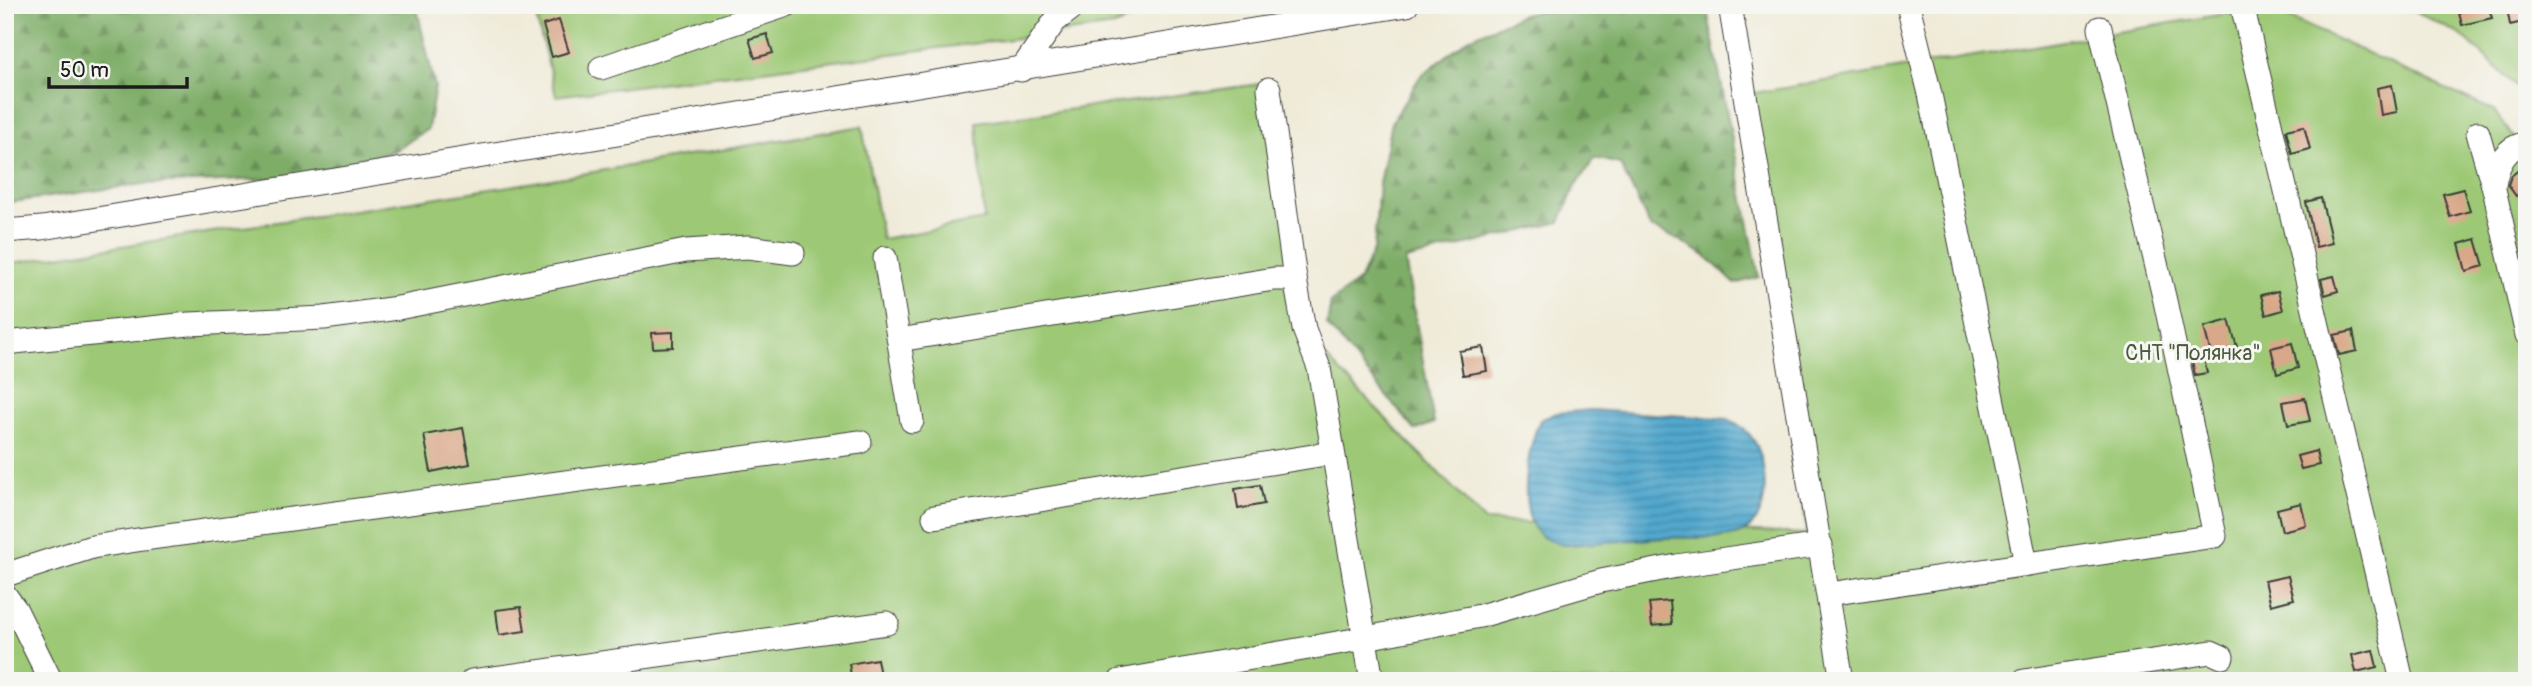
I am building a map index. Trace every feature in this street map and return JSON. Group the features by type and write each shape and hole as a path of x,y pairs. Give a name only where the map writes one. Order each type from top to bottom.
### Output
{"lane":[{"path":"601,68 787,5"},
{"path":"1021,70 1055,21 1076,5"},
{"path":"5,231 1021,70 1407,5"},
{"path":"1730,5 1842,681"},
{"path":"1908,5 1930,94 2026,564"},
{"path":"2242,5 2402,681"},
{"path":"1829,594 2215,536 2165,302 2101,28"},
{"path":"1269,89 1295,279 1304,329 1319,368 1372,681"},
{"path":"2478,133 2494,188 2527,335"},
{"path":"2494,188 2497,165 2514,147 2527,144"},
{"path":"5,343 189,324 337,316 398,308 686,251 748,247 793,253"},
{"path":"885,258 912,421"},
{"path":"899,340 1274,279 1295,279"},
{"path":"5,575 92,547 137,540 860,442"},
{"path":"934,517 1332,453"},
{"path":"1120,681 1480,615 1626,576 1677,566 1821,545"},
{"path":"5,595 16,610 51,681"},
{"path":"472,681 887,623"},
{"path":"2024,681 2211,652 2222,656"}],"green space":[{"path":"5,5 416,5 435,87 428,129 394,151 293,178 143,184 5,203"},
{"path":"564,5 1161,5 1115,26 556,96 537,20"},
{"path":"1571,5 1706,5 1759,277 1735,284 1707,257 1650,227 1620,164 1595,158 1575,187 1560,222 1405,260 1434,423 1415,430 1327,325 1331,302 1360,280 1374,248 1379,184 1391,123 1420,77 1469,38 1522,15"},
{"path":"2404,5 2527,5 2527,96 2461,35"},
{"name":"СНТ \"Полянка\"","path":"2266,7 2494,111 2527,155 2527,681 52,681 47,674 33,681 5,681 5,264 529,183 862,126 882,239 984,220 977,122 1275,82 1299,329 1485,521 1807,534 1754,93"}],"water":[{"path":"1591,410 1728,419 1736,423 1754,440 1763,464 1764,497 1757,519 1745,531 1718,538 1564,545 1544,538 1535,529 1530,518 1526,490 1529,459 1540,420 1557,413"}],"building":[{"path":"2457,5 2488,5 2492,18 2462,25"},
{"path":"2527,5 2527,21 2510,25 2507,8"},
{"path":"559,20 569,52 552,57 543,25"},
{"path":"767,34 773,53 755,58 749,39"},
{"path":"2392,85 2397,112 2381,115 2377,88"},
{"path":"2304,126 2310,149 2292,154 2286,130"},
{"path":"2520,169 2527,178 2527,188 2516,196 2508,185 2511,176"},
{"path":"2463,189 2470,211 2450,217 2443,194"},
{"path":"2321,198 2332,243 2316,247 2306,202"},
{"path":"2476,239 2484,266 2466,271 2459,244"},
{"path":"2334,276 2338,291 2325,295 2321,279"},
{"path":"2278,291 2283,310 2266,315 2261,295"},
{"path":"2229,320 2237,347 2211,354 2204,327"},
{"path":"2353,331 2357,351 2339,355 2334,335"},
{"path":"673,332 673,347 653,348 652,333"},
{"path":"2292,343 2298,368 2277,374 2271,348"},
{"path":"1483,347 1487,371 1463,375 1459,351"},
{"path":"2203,353 2207,373 2195,375 2191,356"},
{"path":"2305,398 2310,421 2288,425 2283,402"},
{"path":"463,428 470,464 431,472 424,435"},
{"path":"2316,451 2319,465 2301,469 2297,456"},
{"path":"1260,485 1264,504 1238,509 1235,489"},
{"path":"2301,503 2306,525 2282,531 2277,509"},
{"path":"2288,576 2294,599 2271,605 2265,581"},
{"path":"1670,601 1672,624 1652,626 1649,603"},
{"path":"521,607 525,631 499,635 496,610"},
{"path":"2373,650 2377,667 2356,672 2352,655"},
{"path":"877,659 881,681 852,681 849,664"}]}
